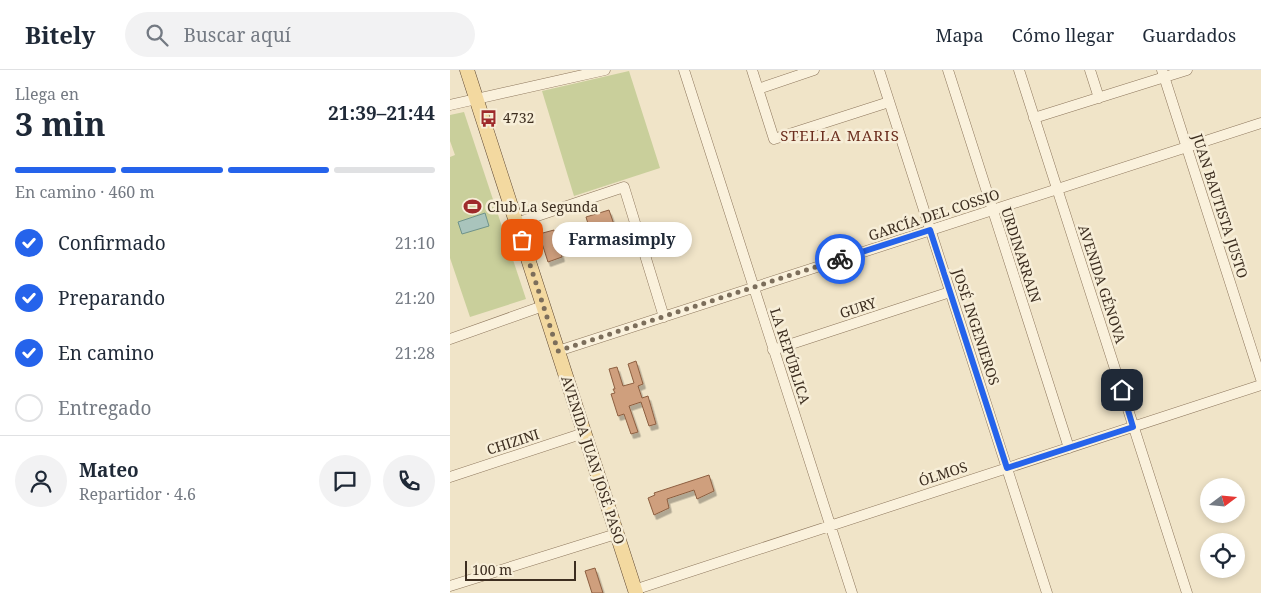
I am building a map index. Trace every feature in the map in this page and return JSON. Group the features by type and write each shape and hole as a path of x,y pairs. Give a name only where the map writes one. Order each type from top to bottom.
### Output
{"main road":[{"name":"AVENIDA JUAN JOSÉ PASO","path":"467,70 635,591"}],"street":[{"path":"450,105 605,70"},
{"name":"LA REPÚBLICA","path":"684,70 852,593"},
{"path":"752,70 774,139 889,102"},
{"path":"758,89 814,70"},
{"name":"JOSÉ INGENIEROS","path":"879,70 1047,593"},
{"name":"URDINARRAIN","path":"948,70 1069,448"},
{"name":"AVENIDA GÉNOVA","path":"1019,70 1186,593"},
{"path":"1090,70 1099,98"},
{"path":"1034,118 1099,98 1163,74 1187,70"},
{"name":"JUAN BAUTISTA JUSTO","path":"1163,74 1261,379"},
{"name":"GARCÍA DEL COSSIO","path":"558,351 1261,123"},
{"path":"516,223 624,187 664,317"},
{"name":"GURY","path":"774,350 950,292"},
{"path":"450,339 543,306"},
{"name":"ÓLMOS","path":"635,591 1261,386"},
{"name":"CHIZINI","path":"450,477 584,434"},
{"path":"450,586 616,534"}],"green space":[{"path":"629,71 660,168 574,196 542,91"},
{"name":"Club La Segunda","path":"464,112 526,299 470,317 450,258 450,157 455,155 450,141 450,115"}],"water":[{"path":"485,213 489,226 462,234 458,222"}],"building":[{"path":"609,210 618,236 594,244 586,217"},
{"path":"554,230 562,257 548,262 539,234"},
{"path":"636,361 643,384 638,386 642,398 648,396 656,424 649,426 641,402 629,406 638,432 631,434 624,414 618,416 611,394 615,393 613,389 615,389 609,369 617,367 623,386 634,383 628,364"},
{"path":"709,475 714,491 697,499 694,490 667,499 669,508 654,515 648,498 655,495 654,493"},
{"path":"595,568 603,593 592,593 585,571"}],"way so far":[{"path":"522,240 558,351 840,259"}],"place":[{"name":"4732","path":"489,118"},
{"name":"Club La Segunda","path":"473,207"},
{"name":"Farmasimply","path":"522,240"}],"district":[{"name":"STELLA MARIS","path":"840,136"}],"route":[{"path":"840,259 930,230 1007,468 1133,427 1122,390"}]}
